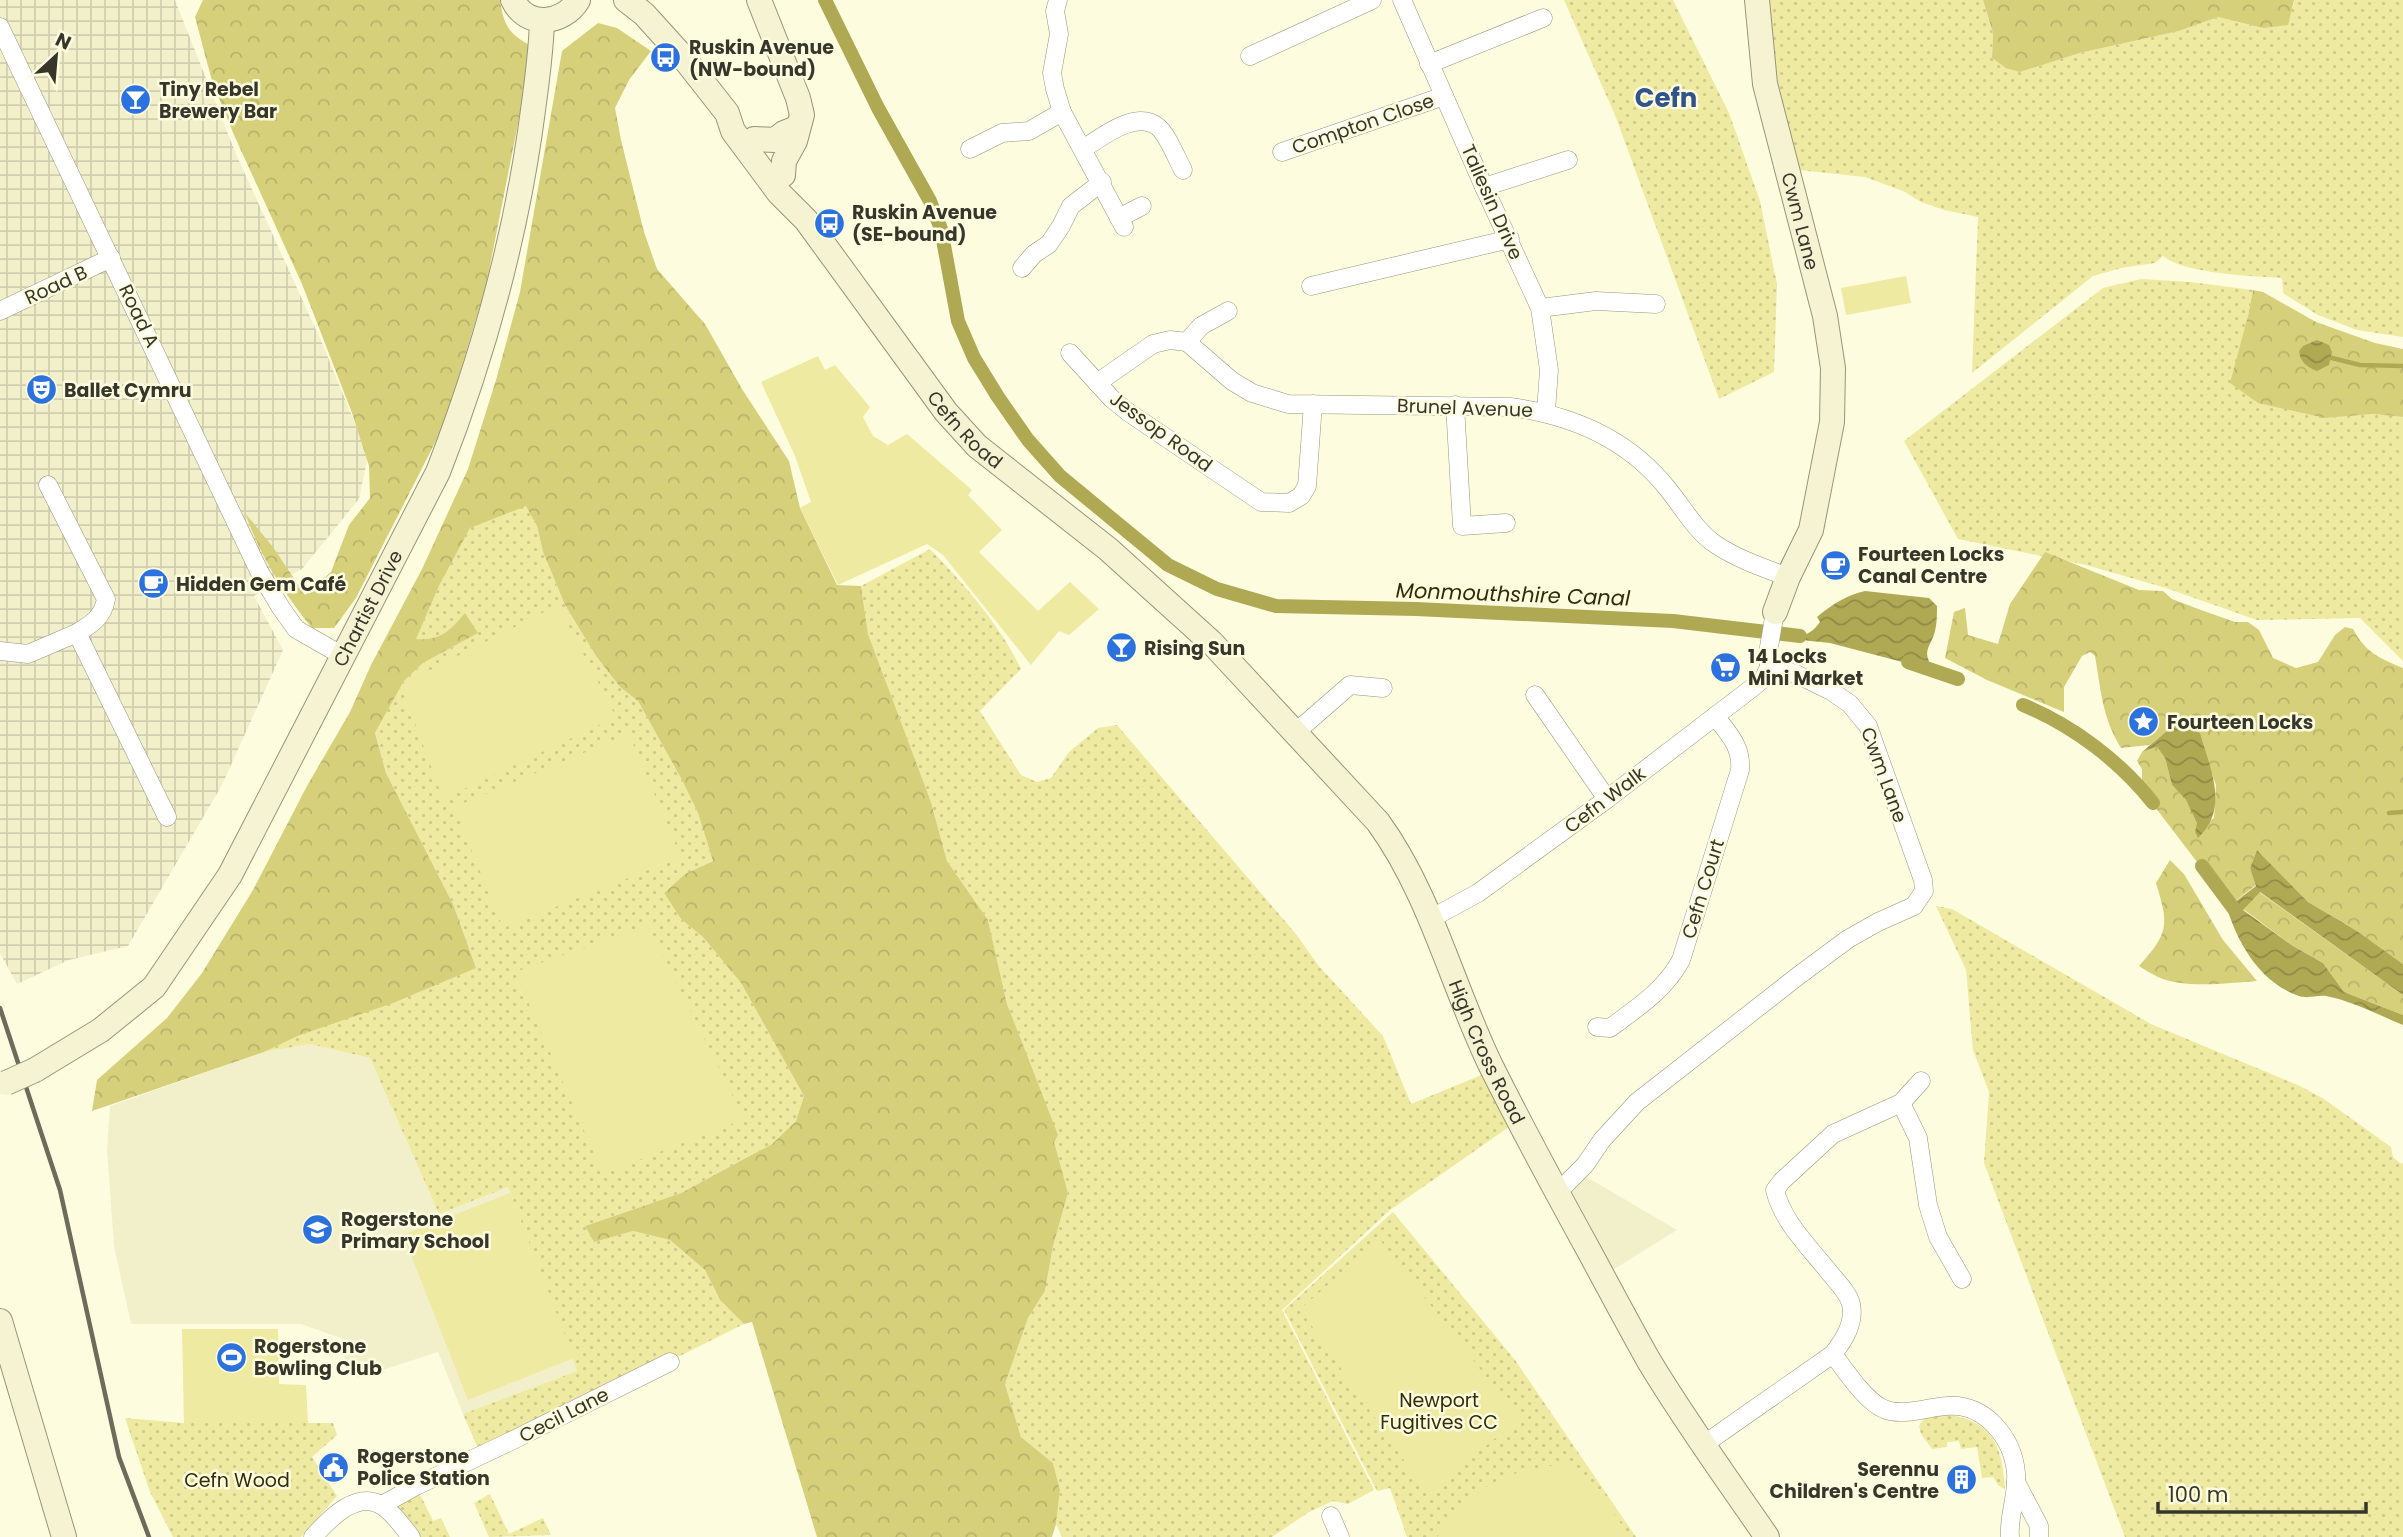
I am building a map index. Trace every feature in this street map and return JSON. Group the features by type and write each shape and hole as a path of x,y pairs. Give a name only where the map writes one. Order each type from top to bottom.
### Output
{"main road":[{"path":"513,0 528,16 542,21 555,20 567,14 578,0"},
{"name":"Cefn Road","path":"626,0 645,13 683,57 727,113 733,131 763,155 799,197 806,220"},
{"path":"759,0 798,98 802,115 795,141 784,162 763,155 775,140 797,128"},
{"name":"Cwm Lane","path":"1757,0 1765,84 1825,316 1833,368 1832,422 1811,530 1788,577 1775,612"},
{"name":"Chartist Drive","path":"3,1084 35,1070 101,1030 154,987 230,875 438,472 466,402 502,276 523,177 541,56 542,21"},
{"name":"Cefn Road","path":"763,155 779,193 806,220 946,412 977,446 1108,549 1166,601"},
{"name":"High Cross Road","path":"1166,601 1212,643 1342,781 1397,848 1491,1065 1557,1193 1649,1361 1767,1537"},
{"path":"0,1321 64,1537"}],"street":[{"path":"1058,0 1055,11 1059,34 1052,73 1062,112 1121,222 1142,206"},
{"path":"1250,56 1372,0"},
{"name":"Taliesin Drive","path":"1402,0 1540,308 1549,370 1546,411"},
{"path":"1429,64 1543,19"},
{"name":"Road A","path":"0,27 5,47 111,258 260,573 296,629 343,656"},
{"name":"Compton Close","path":"1282,152 1444,96"},
{"path":"970,149 1002,134 1029,131 1062,112"},
{"path":"1083,149 1126,124 1145,121 1159,127 1183,170"},
{"path":"1484,187 1568,160"},
{"path":"1022,268 1034,254 1049,244 1062,226 1071,206 1101,182"},
{"path":"1311,286 1510,239"},
{"name":"Road B","path":"0,311 111,258"},
{"path":"1540,308 1596,302 1656,304"},
{"path":"1097,383 1153,344 1170,340 1187,342 1201,326 1228,311"},
{"name":"Brunel Avenue","path":"1187,342 1232,381 1252,393 1288,404 1510,407 1546,411 1581,423 1631,452 1665,485 1689,517 1715,544 1788,577"},
{"name":"Jessop Road","path":"1070,353 1128,412 1261,502 1289,503 1301,496 1307,486 1313,404"},
{"path":"1455,405 1462,526 1506,523"},
{"path":"0,651 28,654 93,624 104,611 106,599 48,485"},
{"name":"Cwm Lane","path":"1557,1193 1585,1165 1623,1116 1662,1081 1849,939 1914,906 1924,891 1923,880 1868,726 1850,704 1831,691 1796,674 1769,667 1775,612"},
{"path":"77,633 167,817"},
{"name":"Cefn Walk","path":"1430,919 1478,893 1607,799 1764,678 1769,667"},
{"path":"1296,732 1350,685 1383,688"},
{"path":"1535,695 1607,799"},
{"name":"Cefn Court","path":"1597,1027 1610,1028 1650,998 1671,978 1681,960 1740,770 1741,755 1737,746 1715,716"},
{"path":"1703,1445 1833,1354 1846,1338 1851,1321 1850,1303 1841,1287 1786,1216 1775,1190 1833,1133 1901,1103 1921,1081"},
{"path":"1901,1103 1918,1138 1928,1205 1938,1237 1962,1279"},
{"path":"1833,1354 1869,1398 1883,1409 1898,1412 1951,1405 1980,1412 1994,1424 2008,1443 2016,1473 2010,1537"},
{"name":"Cecil Lane","path":"382,1505 439,1474 509,1443 670,1362"},
{"path":"2016,1482 2039,1526 2039,1537"},
{"path":"313,1537 343,1508 356,1502 382,1505 407,1536"},
{"path":"1331,1517 1340,1537"}],"shaded area":[{"path":"0,0 175,0 236,154 322,343 368,455 359,499 302,569 254,596 283,650 222,785 128,946 69,960 17,984 0,953"},
{"name":"Rogerstone Primary School","path":"310,1044 370,1058 439,1214 508,1187 577,1371 463,1414 438,1352 358,1378 349,1373 345,1366 343,1339 301,1324 131,1324 114,1246 107,1150 110,1106 264,1052"},
{"path":"1578,1172 1677,1230 1603,1276 1557,1193"}],"green space":[{"path":"203,0 500,0 503,17 509,29 533,47 486,286 445,423 356,598 334,628 312,628 282,588 265,559 245,513 273,547 305,595 331,572 349,525 370,498 369,466 352,413 302,284 212,81 195,17"},
{"path":"1564,0 1673,0 1729,113 1760,201 1777,284 1774,372 1719,399 1615,115"},
{"path":"1765,0 1983,0 1993,33 1992,58 2020,72 2080,53 2179,31 2218,17 2263,28 2293,7 2294,0 2403,0 2403,337 2357,330 2318,315 2283,293 2282,278 2202,270 2186,267 2163,256 2155,263 2093,276 1972,373 1978,217 1921,202 1903,191 1865,177 1799,170 1782,127"},
{"path":"1983,0 2294,0 2288,25 2263,28 2218,17 2179,31 2080,53 2020,72 2006,68 1992,58 1993,33"},
{"path":"598,23 617,28 651,51 629,80 615,108 644,232 657,269 705,324 742,389 789,461 800,508 837,585 861,586 868,634 931,802 947,861 988,920 1007,1004 1058,1135 1054,1142 1068,1193 1053,1246 1045,1291 1028,1318 1005,1384 1021,1437 1053,1463 1060,1490 1052,1537 817,1537 752,1322 744,1324 720,1300 705,1270 670,1240 633,1231 594,1242 585,1226 681,1193 772,1144 796,1121 804,1096 741,983 703,937 681,919 664,893 685,874 713,861 698,813 638,701 620,687 596,656 565,605 543,552 537,526 526,506 470,528 439,586 416,639 444,634 465,613 478,633 423,663 404,681 375,733 386,773 453,904 476,968 393,1003 300,1035 264,1052 92,1111 97,1080 167,1018 202,973 253,890 307,786 350,712 371,665 422,569 468,469 520,292 562,51"},
{"path":"1906,276 1911,303 1846,315 1841,288"},
{"path":"2141,279 2253,290 2248,316 2325,418 2374,414 2403,417 2403,661 2360,618 2257,620 2166,588 2086,565 1958,539 1904,441 2103,288"},
{"path":"2253,290 2263,292 2316,322 2375,343 2403,349 2403,417 2374,414 2325,418 2258,403 2230,383"},
{"path":"818,356 825,370 835,365 870,407 863,417 873,436 888,445 907,434 972,490 968,495 1002,530 979,552 1038,611 1070,582 1099,609 1069,635 1059,631 1031,665 943,555 927,544 838,585 800,508 811,502 795,456 761,382"},
{"path":"526,505 537,526 543,552 565,605 596,656 620,687 638,701 698,813 713,861 685,874 664,893 681,919 703,937 741,983 804,1096 796,1121 772,1144 681,1193 585,1226 594,1241 633,1231 670,1240 705,1270 720,1300 744,1324 481,1455 463,1414 577,1371 508,1187 439,1214 370,1058 310,1044 264,1052 300,1035 476,968 453,904 386,773 375,733 404,681 423,663 478,633 453,628 435,640 415,640 470,527"},
{"path":"930,549 980,606 1003,637 1021,669 980,711 1021,775 1037,782 1051,778 1069,752 1098,728 1117,725 1296,934 1318,965 1383,1036 1411,1104 1484,1074 1509,1127 1390,1210 1282,1310 1374,1490 1348,1504 1333,1501 1309,1512 1272,1537 1062,1537 1056,1524 1060,1490 1053,1463 1021,1437 1005,1384 1028,1318 1045,1291 1053,1246 1068,1193 1030,1065 1007,1004 988,920 947,861 931,802 868,634 861,586"},
{"path":"2045,552 2139,590 2163,591 2172,599 2201,610 2235,622 2248,622 2259,630 2273,658 2296,668 2318,662 2335,635 2345,627 2353,629 2374,654 2403,668 2403,964 2357,931 2308,902 2257,850 2250,868 2256,885 2234,902 2223,896 2142,790 2142,769 2137,761 2142,752 2157,747 2165,758 2172,785 2186,800 2198,823 2195,832 2214,818 2216,785 2212,774 2168,730 2150,745 2121,748 2106,714 2095,656 2090,652 2082,656 2064,687 2064,712 1987,680 1945,658 1954,612 1965,608 1968,635 1998,644 2010,604"},
{"path":"558,605 616,717 443,799 401,685"},
{"path":"629,734 681,857 503,928 454,807"},
{"path":"2170,860 2184,874 2223,940 2257,981 2180,983 2158,977 2139,966 2156,945 2164,928 2163,909 2156,883"},
{"path":"2259,892 2403,995 2403,1015 2344,992 2323,963 2293,946 2243,909"},
{"path":"1936,906 1952,909 2151,1024 2300,1086 2324,1099 2391,1147 2393,1157 2403,1163 2403,1537 2125,1537 1984,1163 1989,1092 1973,1050 1966,970"},
{"path":"648,925 744,1119 603,1174 515,972"},
{"path":"510,1193 574,1358 468,1400 403,1235"},
{"name":"Newport Fugitives CC","path":"1393,1212 1515,1360 1636,1537 1407,1537 1390,1488 1377,1491 1284,1310"},
{"path":"1380,1240 1519,1419 1427,1494 1300,1309"},
{"name":"Rogerstone Bowling Club","path":"182,1329 278,1329 279,1384 306,1385 308,1423 184,1423"},
{"path":"1944,1414 1974,1422 1992,1437 2001,1460 2005,1489 1999,1486 1993,1477 1982,1478 1977,1447 1961,1449 1959,1441 1947,1442 1947,1447 1932,1449 1921,1434 1919,1426 1924,1418"},
{"name":"Cefn Wood","path":"125,1418 184,1423 333,1423 337,1435 312,1457 337,1496 301,1537 173,1537 150,1492"},
{"path":"1569,1464 1584,1474 1631,1537 1437,1537 1466,1504 1493,1483 1526,1470"},
{"path":"416,1486 433,1521 441,1518 450,1537 411,1537 389,1502"},
{"path":"490,1494 509,1534 543,1518 551,1535 489,1537 474,1503"}],"water":[{"path":"2317,340 2329,345 2332,352 2329,365 2317,371 2305,364 2299,351 2303,346"},
{"path":"1865,591 1929,598 1937,606 1936,628 1928,648 1929,661 1925,668 1830,643 1783,638 1783,632 1799,635 1812,631 1820,622 1817,617 1828,608"},
{"path":"2181,725 2200,733 2215,788 2213,814 2208,826 2198,838 2195,832 2197,823 2186,800 2172,785 2165,758 2157,747 2142,752 2168,730"},
{"path":"2257,850 2308,902 2357,931 2403,964 2403,995 2260,892 2243,910 2293,946 2323,963 2344,992 2403,1015 2403,1025 2336,998 2299,996 2284,989 2259,968 2234,927 2223,896 2235,902 2256,886 2250,868"}],"waterway":[{"name":"Monmouthshire Canal","path":"825,0 878,108 930,201 941,229 958,321 974,358 1028,440 1060,476 1168,565 1217,589 1276,606 1416,609 1673,621 1800,636"},
{"path":"2332,358 2360,365 2403,366"},
{"name":"Monmouthshire Canal","path":"1908,662 1958,679"},
{"name":"Monmouthshire Canal","path":"2023,705 2059,723 2094,746 2126,773 2153,803"},
{"path":"2389,813 2403,812"},
{"name":"Monmouthshire Canal","path":"2202,866 2234,909"}],"railway":[{"path":"0,1008 60,1190 119,1457 149,1537"}],"place":[{"name":"Ruskin Avenue (NW-bound)","path":"666,58"},
{"name":"Tiny Rebel Brewery Bar","path":"136,100"},
{"name":"Ruskin Avenue (SE-bound)","path":"829,223"},
{"name":"Ballet Cymru","path":"41,390"},
{"name":"Fourteen Locks Canal Centre","path":"1835,565"},
{"name":"Hidden Gem Café","path":"153,584"},
{"name":"Rising Sun","path":"1121,648"},
{"name":"14 Locks Mini Market","path":"1725,667"},
{"name":"Fourteen Locks","path":"2144,722"},
{"name":"Rogerstone Primary School","path":"318,1230"},
{"name":"Rogerstone Bowling Club","path":"231,1357"},
{"name":"Rogerstone Police Station","path":"334,1467"},
{"name":"Serennu Children's Centre","path":"1962,1480"}],"district":[{"name":"Cefn","path":"1666,98"}]}
